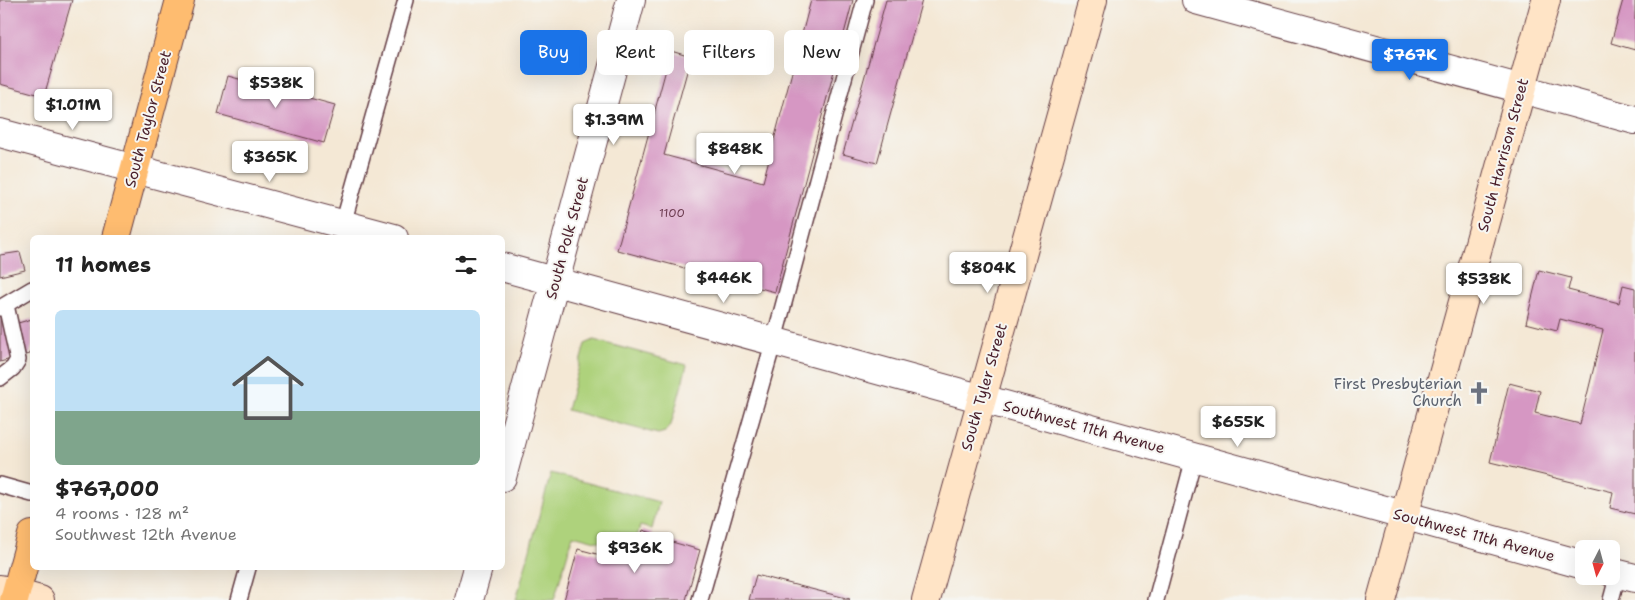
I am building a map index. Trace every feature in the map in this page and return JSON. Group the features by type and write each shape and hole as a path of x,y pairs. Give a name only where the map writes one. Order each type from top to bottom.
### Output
{"main road":[{"name":"South Taylor Street","path":"117,235 180,0"},
{"name":"South Tyler Street","path":"926,600 1093,0"},
{"name":"South Harrison Street","path":"1381,600 1546,0"},
{"path":"18,596 30,544"}],"street":[{"name":"South Polk Street","path":"505,466 631,0"},
{"path":"1196,0 1635,120"},
{"path":"0,133 134,169 341,230 374,235"},
{"name":"Southwest 11th Avenue","path":"505,268 774,340 1194,458 1575,562"},
{"path":"469,600 477,570"}],"lane":[{"path":"341,230 406,0"},
{"path":"700,600 774,340 865,0"},
{"path":"0,378 13,368 18,360 3,307 30,291"},
{"path":"1156,600 1194,458"},
{"path":"0,485 30,493"},
{"path":"239,600 247,570"},
{"path":"1611,600 1621,575"}],"green space":[{"path":"594,340 687,365 671,425 665,432 658,434 567,410 585,344"},
{"path":"551,473 659,502 652,529 640,526 633,551 573,535 554,600 516,600"}],"building":[{"path":"0,0 72,0 44,96 0,84"},
{"path":"811,0 853,0 845,30 803,30"},
{"path":"886,0 922,0 877,163 843,154"},
{"path":"1623,0 1635,0 1635,50 1611,43"},
{"path":"674,52 684,55 684,75 686,75 664,155 763,182 791,75 833,75 775,292 617,250 664,75 674,75"},
{"path":"228,76 335,105 324,143 218,114"},
{"path":"20,252 25,270 0,276 0,255"},
{"path":"1539,270 1571,278 1568,290 1619,303 1623,285 1635,288 1635,514 1610,508 1613,492 1490,462 1509,383 1540,391 1535,413 1580,424 1603,330 1560,319 1557,331 1526,323"},
{"path":"0,316 4,327 30,320 30,354 0,362"},
{"path":"643,530 652,533 651,536 700,550 686,600 564,600 578,549 634,564"},
{"path":"756,575 850,599 749,600"}],"place":[{"name":"First Presbyterian Church","path":"1479,393"}]}
